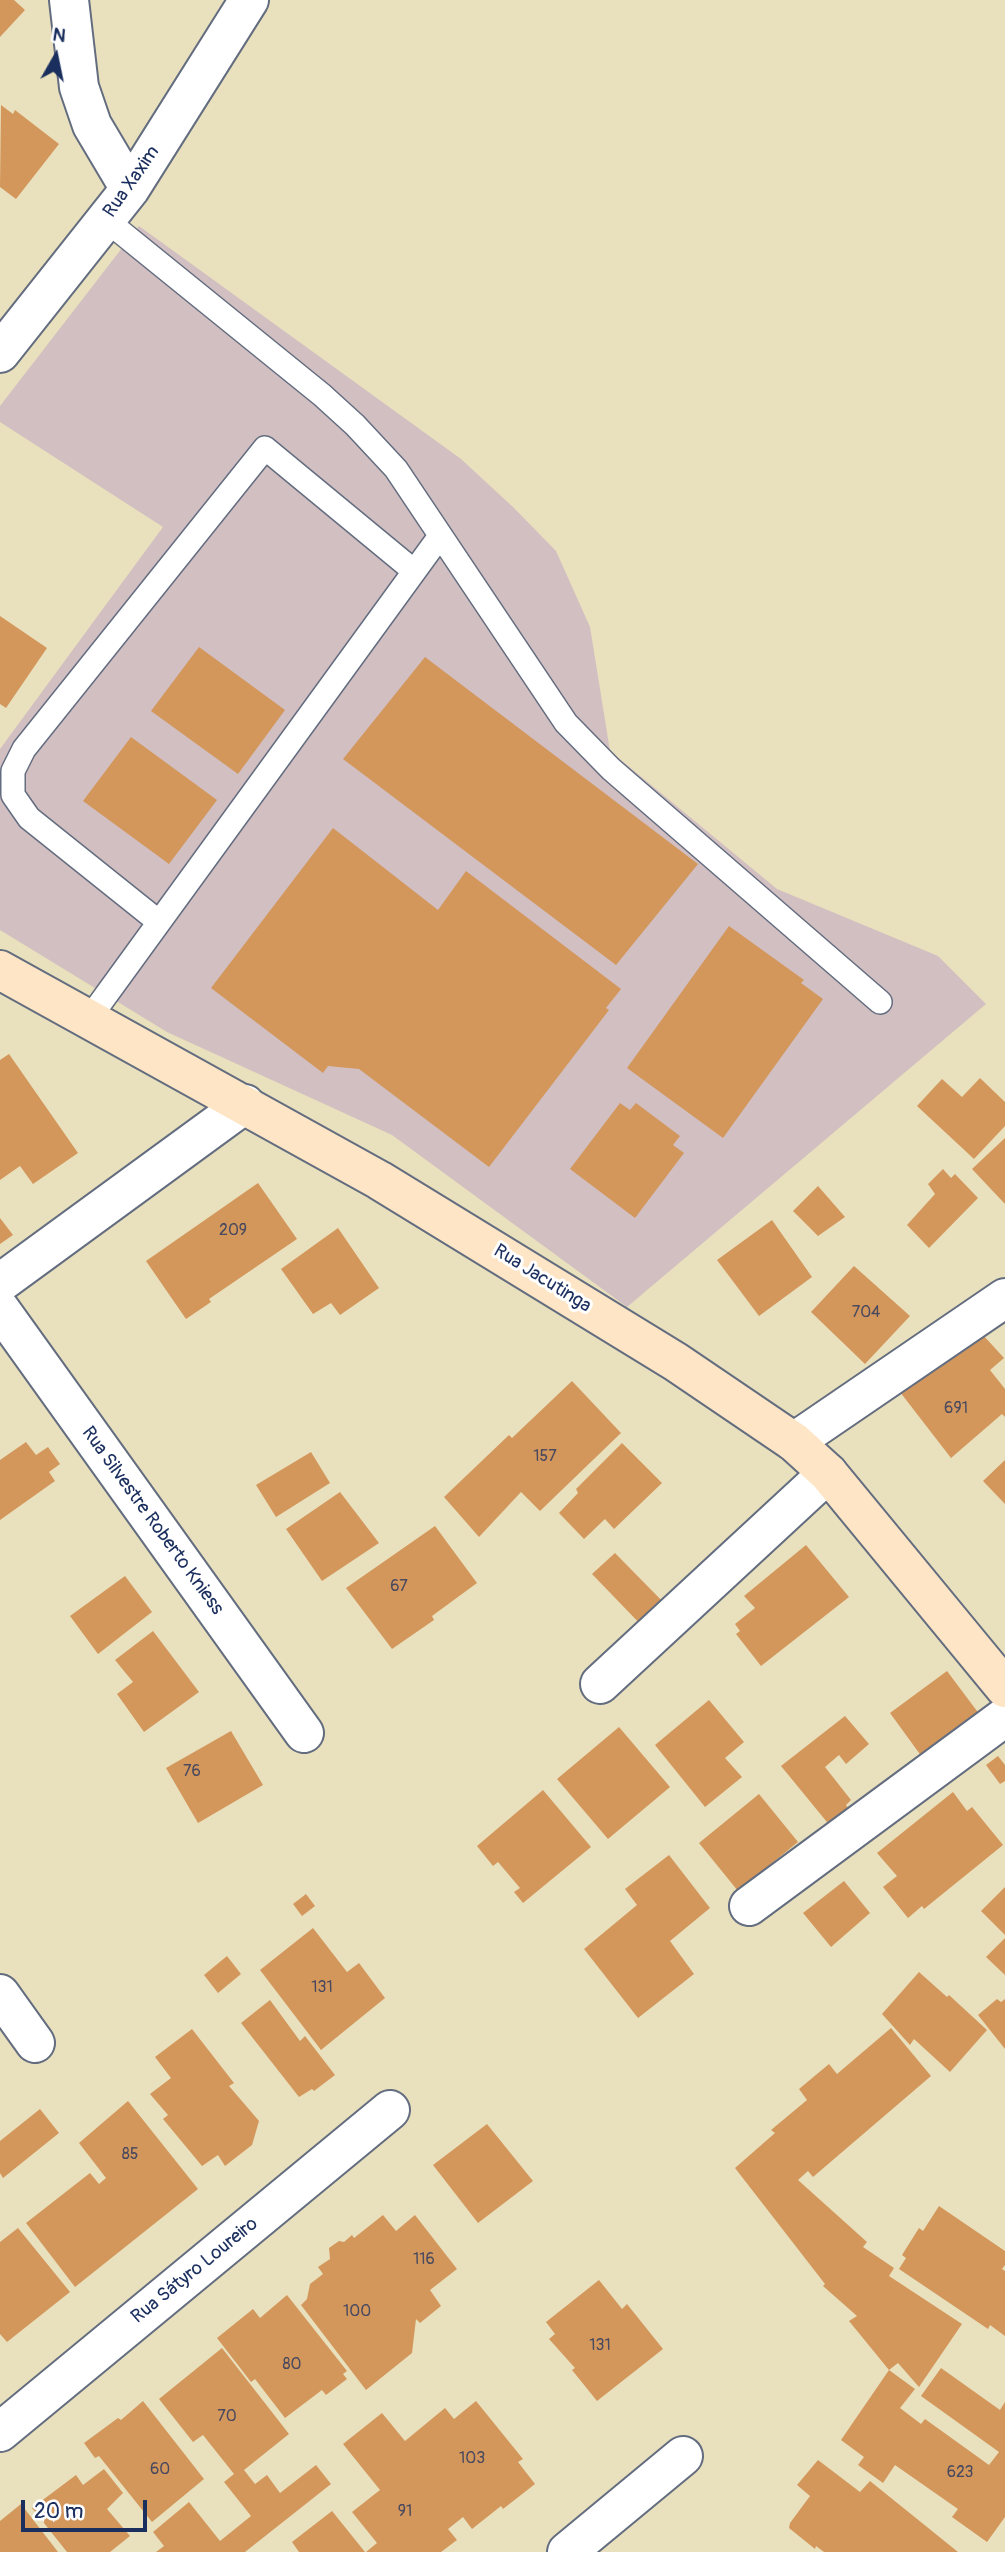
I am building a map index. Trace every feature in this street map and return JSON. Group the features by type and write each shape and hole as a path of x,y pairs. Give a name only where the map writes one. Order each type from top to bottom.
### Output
{"street":[{"path":"69,0 79,88 92,125 130,189"},
{"name":"Rua Xaxim","path":"0,353 130,189 249,0"},
{"name":"Rua Jacutinga","path":"0,970 379,1180 676,1362 794,1442 828,1473 1005,1688"},
{"path":"0,1283 245,1104"},
{"path":"794,1442 1005,1298"},
{"name":"Rua Silvestre Roberto Kniess","path":"0,1309 304,1733"},
{"path":"600,1684 828,1473"},
{"path":"749,1906 1005,1717"},
{"path":"0,1994 35,2043"},
{"name":"Rua Sátyro Loureiro","path":"0,2431 390,2110"},
{"path":"567,2552 683,2456"}],"lane":[{"path":"106,220 322,395 355,425 396,469 566,723 611,769 880,1002"},
{"path":"159,922 29,818 13,795 13,771 24,749 265,448 414,571"},
{"path":"88,1020 440,536"}],"shaded area":[{"path":"139,226 461,459 556,551 590,627 610,751 777,889 938,956 986,1004 627,1307 392,1135 167,1032 0,930 0,749 163,527 0,422 0,406"}],"building":[{"path":"0,0 14,0 25,10 0,37"},
{"path":"1,105 13,114 15,110 59,144 16,199 0,187"},
{"path":"0,616 47,648 6,708 0,704"},
{"path":"199,647 285,710 238,774 151,711"},
{"path":"425,657 698,864 616,965 343,759"},
{"path":"131,737 217,800 169,864 83,801"},
{"path":"333,828 438,910 466,871 621,989 606,1008 609,1010 489,1167 359,1069 328,1066 323,1073 211,988"},
{"path":"729,926 804,980 801,983 823,999 723,1138 627,1068"},
{"path":"9,1054 78,1153 33,1184 20,1166 0,1180 0,1060"},
{"path":"980,1078 1005,1102 1005,1126 974,1159 917,1106 942,1079 962,1097"},
{"path":"620,1103 630,1110 636,1103 680,1136 673,1145 684,1153 635,1218 570,1169"},
{"path":"1005,1138 1005,1204 972,1169"},
{"path":"943,1169 951,1178 955,1174 978,1198 929,1248 907,1225 935,1194 928,1184"},
{"path":"258,1183 297,1239 209,1299 211,1302 186,1319 146,1261"},
{"path":"818,1186 845,1217 818,1236 793,1211"},
{"path":"0,1218 13,1235 0,1244"},
{"path":"772,1220 812,1277 759,1316 717,1260"},
{"path":"338,1228 379,1288 340,1315 331,1303 313,1314 281,1269"},
{"path":"854,1266 910,1316 865,1364 811,1312"},
{"path":"983,1335 1004,1358 990,1370 1005,1389 1005,1417 1002,1414 951,1458 900,1392"},
{"path":"572,1381 621,1433 540,1511 521,1492 479,1537 444,1497 509,1435 512,1438"},
{"path":"26,1442 36,1455 48,1447 60,1464 49,1472 55,1481 0,1520 0,1460"},
{"path":"622,1443 662,1483 614,1529 605,1519 584,1539 559,1513 578,1493 576,1489"},
{"path":"311,1452 330,1483 276,1517 256,1485"},
{"path":"1005,1460 1005,1504 983,1481"},
{"path":"340,1492 379,1543 322,1581 286,1529"},
{"path":"435,1526 477,1583 432,1616 434,1620 392,1649 346,1588"},
{"path":"806,1545 849,1597 761,1666 736,1634 740,1631 735,1624 755,1608 744,1596"},
{"path":"615,1553 669,1608 646,1630 592,1574"},
{"path":"125,1576 152,1612 98,1654 70,1616"},
{"path":"153,1631 199,1692 144,1732 117,1694 133,1682 115,1660"},
{"path":"947,1671 980,1715 922,1757 890,1713"},
{"path":"709,1700 744,1742 725,1758 742,1777 705,1807 655,1745"},
{"path":"845,1716 869,1744 846,1764 839,1755 825,1767 851,1800 846,1805 850,1811 831,1827 781,1766"},
{"path":"619,1727 670,1787 608,1839 557,1779"},
{"path":"231,1731 263,1785 198,1823 166,1768"},
{"path":"998,1756 1005,1765 1005,1781 1000,1784 986,1765"},
{"path":"543,1790 591,1847 523,1903 514,1892 520,1888 498,1862 493,1866 477,1846"},
{"path":"953,1792 967,1811 972,1807 1003,1845 924,1909 922,1906 908,1918 883,1887 897,1876 877,1853"},
{"path":"759,1794 798,1842 738,1891 699,1843"},
{"path":"669,1855 710,1908 670,1941 694,1974 638,2018 584,1949 637,1905 625,1889"},
{"path":"844,1881 870,1913 831,1947 803,1913"},
{"path":"1005,1887 1005,1935 981,1911"},
{"path":"306,1894 315,1906 302,1916 293,1904"},
{"path":"313,1928 347,1972 359,1963 385,1998 321,2050 260,1970"},
{"path":"1005,1938 1005,1975 986,1957"},
{"path":"227,1956 241,1974 218,1993 204,1975"},
{"path":"919,1972 987,2030 950,2072 914,2039 910,2045 882,2014"},
{"path":"997,1999 1001,2002 1005,1999 1005,2049 978,2015"},
{"path":"270,2000 300,2041 305,2036 335,2075 314,2091 312,2089 299,2097 241,2023"},
{"path":"891,2028 931,2076 813,2177 808,2171 798,2180 867,2242 863,2247 894,2268 889,2276 962,2324 919,2387 898,2363 889,2370 849,2321 857,2316 823,2286 825,2284 735,2168 775,2133 771,2130 807,2100 799,2089 829,2064 837,2074"},
{"path":"192,2029 234,2083 229,2086 259,2121 252,2145 225,2166 218,2155 202,2166 163,2119 168,2115 150,2094 171,2078 155,2057"},
{"path":"128,2101 198,2189 75,2287 26,2223 90,2173 99,2184 106,2178 79,2143"},
{"path":"40,2109 59,2133 3,2178 0,2173 0,2141"},
{"path":"487,2124 533,2181 478,2223 433,2165"},
{"path":"939,2206 1005,2251 1005,2265 1002,2269 1005,2271 1005,2336 990,2325 988,2329 899,2269 906,2258 902,2255 919,2228 923,2231"},
{"path":"383,2215 396,2231 415,2215 457,2269 430,2290 441,2306 420,2323 416,2319 412,2353 366,2390 301,2305 307,2299 310,2284 323,2274 318,2267 330,2259 329,2248 339,2241 344,2242 352,2235 354,2238"},
{"path":"18,2228 70,2292 7,2342 0,2334 0,2242"},
{"path":"599,2280 622,2309 627,2304 663,2349 597,2401 572,2370 575,2368 549,2339 555,2334 546,2322"},
{"path":"287,2295 347,2371 343,2374 347,2379 326,2395 322,2390 285,2418 255,2379 251,2382 217,2338 253,2309 260,2318"},
{"path":"222,2348 289,2434 244,2470 255,2484 267,2475 280,2493 316,2465 331,2484 245,2552 156,2552 164,2546 153,2532 189,2502 220,2541 251,2516 224,2482 234,2474 203,2435 193,2442 159,2399"},
{"path":"941,2368 1000,2410 1005,2402 1005,2517 987,2542 952,2517 958,2509 895,2465 883,2483 858,2465 864,2457 841,2440 889,2370 915,2389 900,2408 921,2424 925,2419 989,2465 999,2452 921,2396"},
{"path":"143,2401 204,2479 152,2522 99,2456 95,2458 84,2443 118,2418 121,2420"},
{"path":"476,2401 523,2459 518,2462 535,2484 472,2529 463,2517 448,2529 457,2540 441,2552 366,2552 377,2543 352,2512 380,2490 343,2444 382,2413 405,2441 445,2408 454,2419"},
{"path":"818,2460 860,2492 870,2481 958,2552 824,2552 816,2546 815,2549 789,2528 810,2496 797,2485"},
{"path":"104,2469 123,2493 107,2509 130,2536 110,2552 67,2552 32,2508 76,2475 83,2485"},
{"path":"21,2504 58,2552 0,2552 0,2521"},
{"path":"332,2511 365,2552 299,2552 292,2542"}]}
